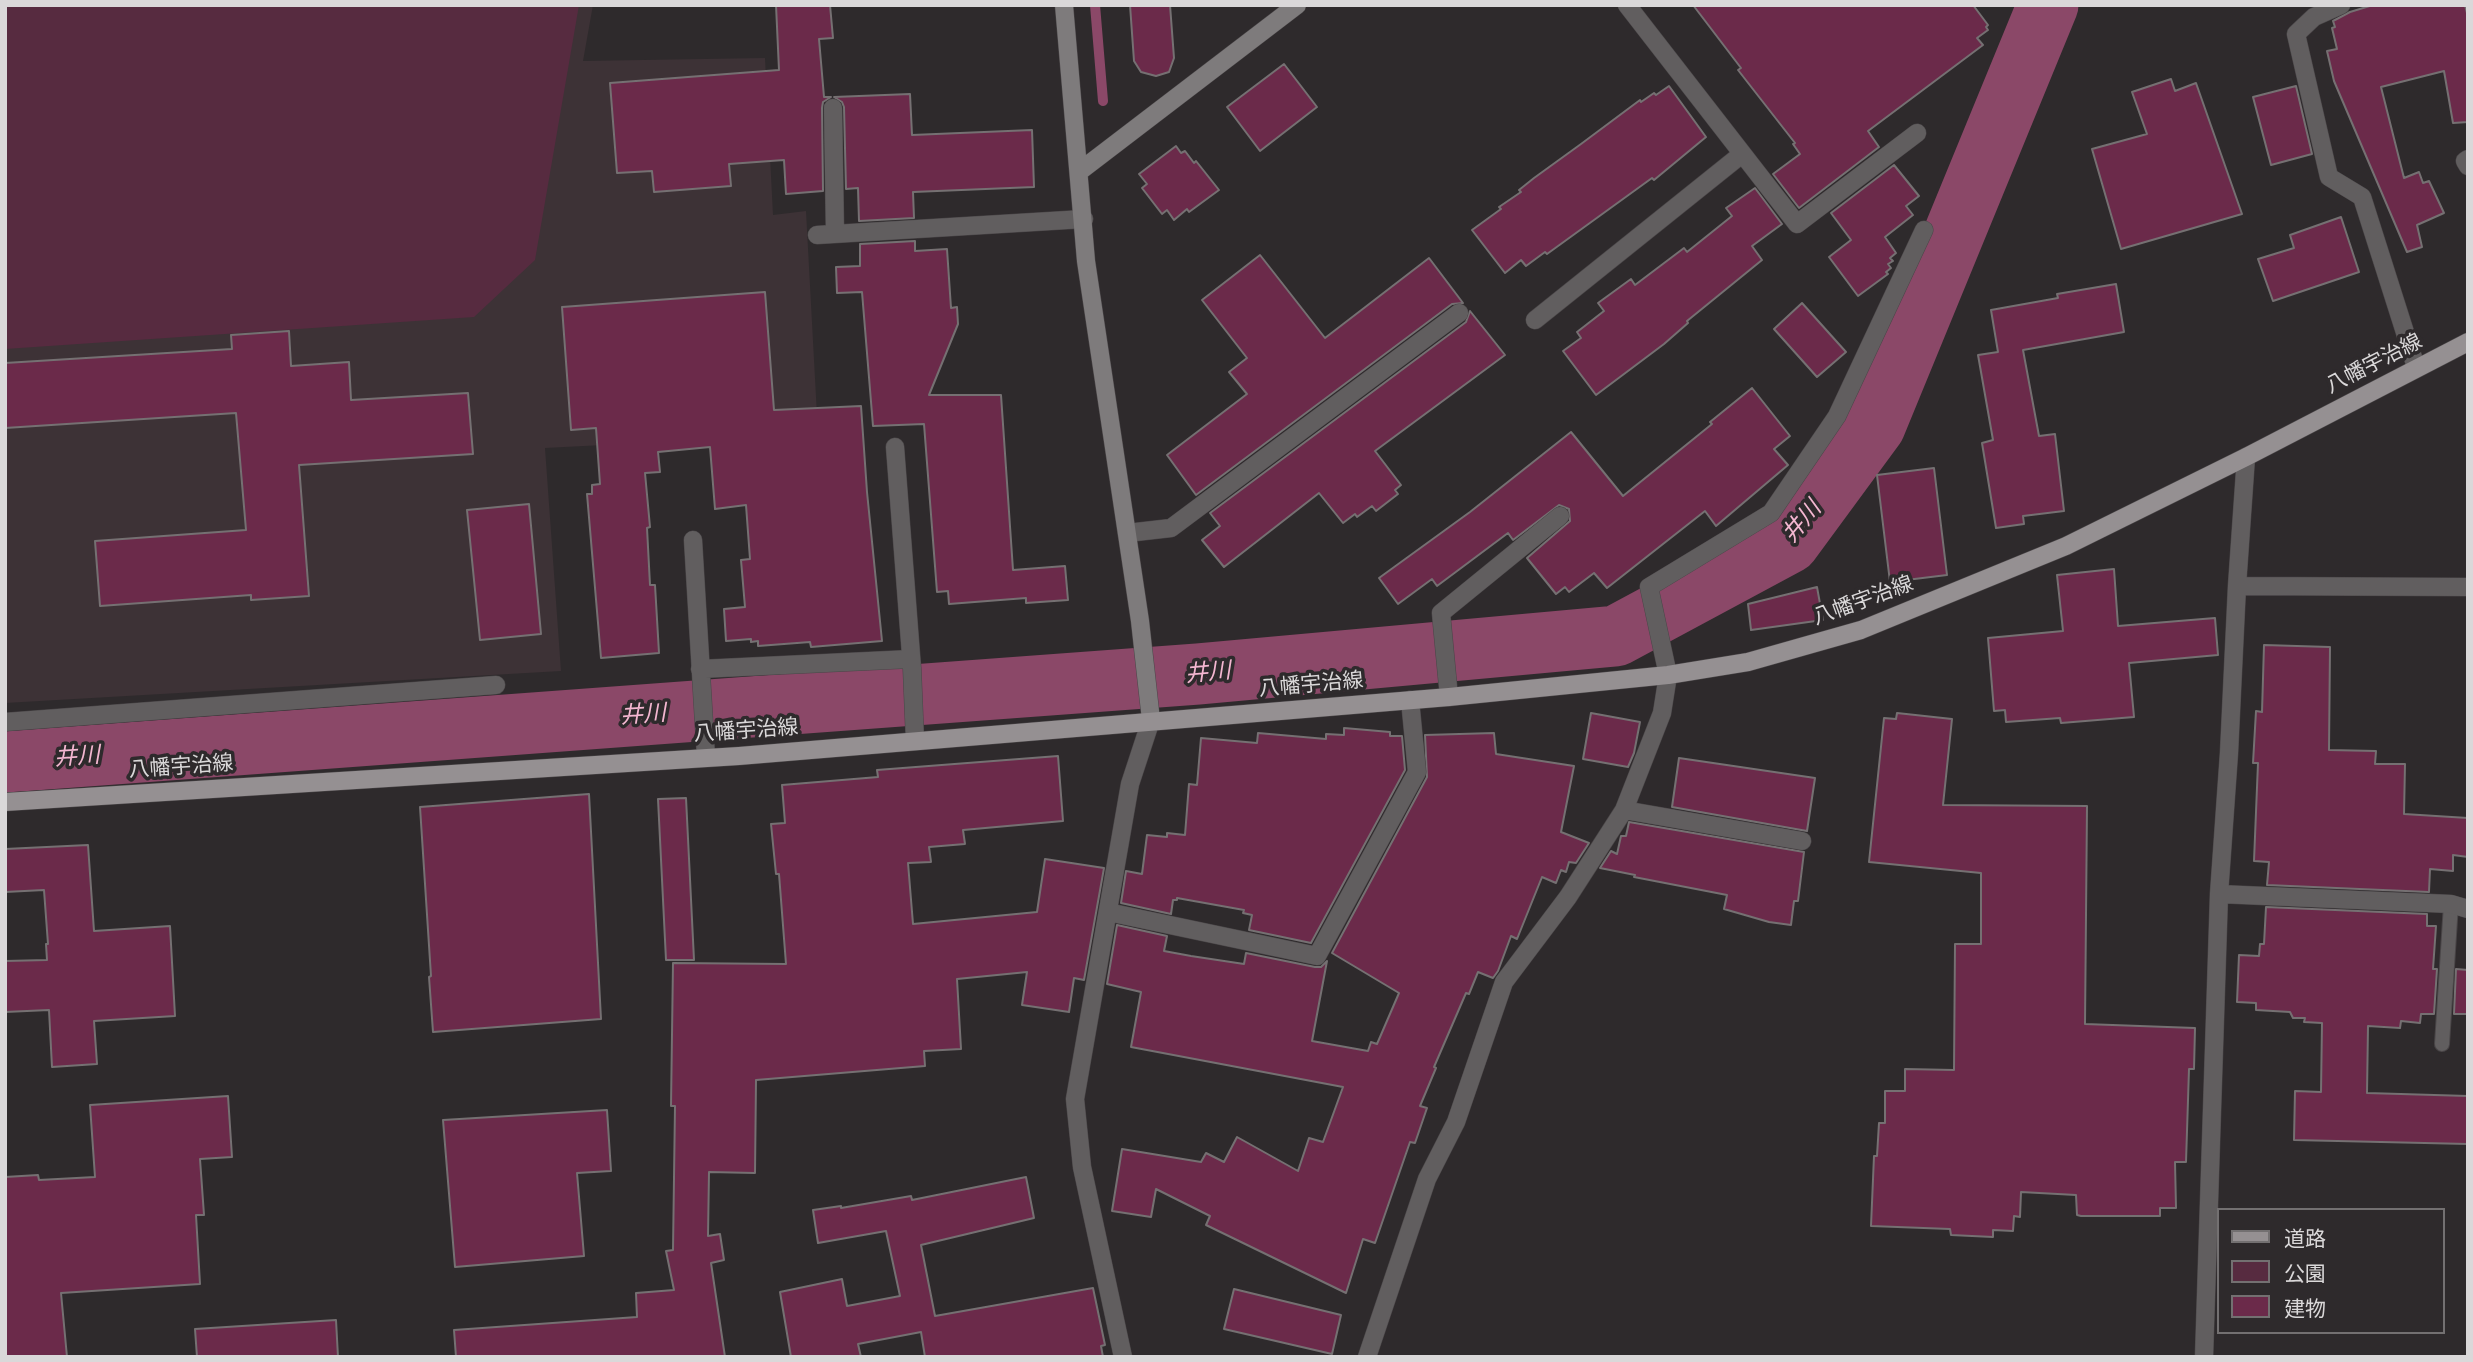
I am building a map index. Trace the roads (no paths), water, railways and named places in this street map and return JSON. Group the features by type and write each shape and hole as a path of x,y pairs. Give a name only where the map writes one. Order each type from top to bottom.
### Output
{"main road":[{"name":"八幡宇治線","path":"5,802 915,741 1151,719 1448,697 1668,675 1748,662 1861,630 2066,546 2468,342"}],"street":[{"path":"1064,5 1086,261 1140,621 1151,719 1130,784 1075,1099 1082,1167 1123,1357"},
{"path":"1080,171 1297,5"},
{"path":"1627,5 1797,224 1917,133"},
{"path":"2341,5 2313,11 2297,34 2329,177 2362,197 2416,367"},
{"path":"833,108 826,234 1084,219"},
{"path":"1535,320 1742,154"},
{"path":"2468,159 2465,161 2468,166"},
{"path":"1367,1357 1427,1179 1456,1122 1504,982 1568,897 1624,810 1662,713 1668,675 1649,587 1771,513 1837,416 1924,230"},
{"path":"1127,533 1171,528 1459,313"},
{"path":"895,447 915,741"},
{"path":"2204,1357 2218,894 2246,457"},
{"path":"1448,697 1441,613 1560,516"},
{"path":"693,540 706,757"},
{"path":"2237,586 2468,587"},
{"path":"700,674 911,664"},
{"path":"5,722 495,685"},
{"path":"1108,912 1317,956 1417,772 1410,700"},
{"path":"1624,810 1802,841"},
{"path":"2218,894 2459,906"}],"lane":[{"path":"2442,1044 2459,906"}],"waterway":[{"path":"1095,5 1103,101"},
{"name":"井川","path":"5,762 1198,674 1616,636 1789,543 1875,426 2048,5"}]}
